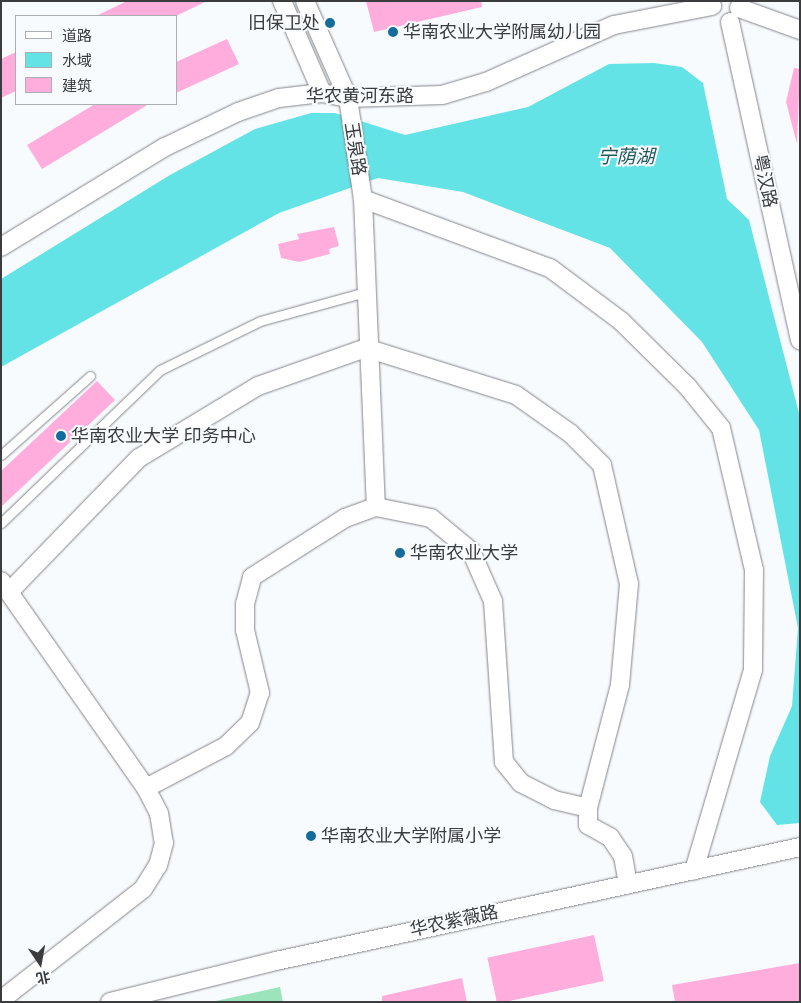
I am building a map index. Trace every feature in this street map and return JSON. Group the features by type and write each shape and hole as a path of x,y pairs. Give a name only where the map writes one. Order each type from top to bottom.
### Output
{"street":[{"path":"282,1 322,93"},
{"name":"玉泉路","path":"305,1 348,98 363,199 366,348 376,506"},
{"path":"713,4 714,18 735,11 800,30"},
{"name":"华农黄河东路","path":"1,247 173,143 278,98 322,93 348,98 442,94 486,82 614,25 713,4"},
{"name":"粤汉路","path":"735,11 800,340"},
{"path":"363,199 550,268 621,321 688,386 721,428 754,570 753,670 694,870"},
{"path":"1,1000 35,969 143,889 158,865 164,843 159,814 146,788 5,587 139,458 258,386 366,348 516,395 571,434 602,465 629,584 620,685 588,808 588,825 610,837 623,856 628,883"},
{"path":"146,788 226,746 250,723 260,693 245,630 245,604 252,577 345,518 376,506 431,518 471,551 493,601 504,762 521,783 554,800 588,808"},
{"name":"华农紫薇路","path":"110,1002 628,883 800,847"}],"lane":[{"path":"1,524 160,370 260,321 365,292"},
{"path":"1,455 90,376"}],"green space":[{"path":"280,987 283,1002 211,1002"}],"water":[{"name":"宁荫湖","path":"654,63 682,67 703,83 727,199 749,220 800,417 800,823 777,825 760,802 770,756 792,706 798,628 759,430 702,342 610,248 463,192 378,178 279,213 1,367 1,279 170,175 255,129 311,113 335,113 405,135 528,107 609,64"}],"building":[{"path":"127,1 207,1 178,15 98,15"},
{"path":"366,1 481,1 482,7 374,32"},
{"path":"227,39 239,64 178,92 178,61"},
{"path":"15,52 15,91 1,98 1,59"},
{"path":"794,68 800,69 797,144 786,102"},
{"path":"93,105 147,105 42,169 27,145"},
{"path":"334,227 339,246 329,249 330,254 299,262 281,258 278,244 299,239 297,234"},
{"path":"97,381 115,400 1,507 1,471"},
{"path":"594,935 604,981 505,1002 497,1002 487,958"},
{"path":"800,963 800,1002 675,1002 672,985"},
{"path":"462,978 467,1002 382,1002 382,996"}],"place":[{"name":"旧保卫处","path":"330,23"},
{"name":"华南农业大学附属幼儿园","path":"393,32"},
{"name":"华南农业大学 印务中心","path":"61,436"},
{"name":"华南农业大学","path":"400,553"},
{"name":"华南农业大学附属小学","path":"311,836"}]}
